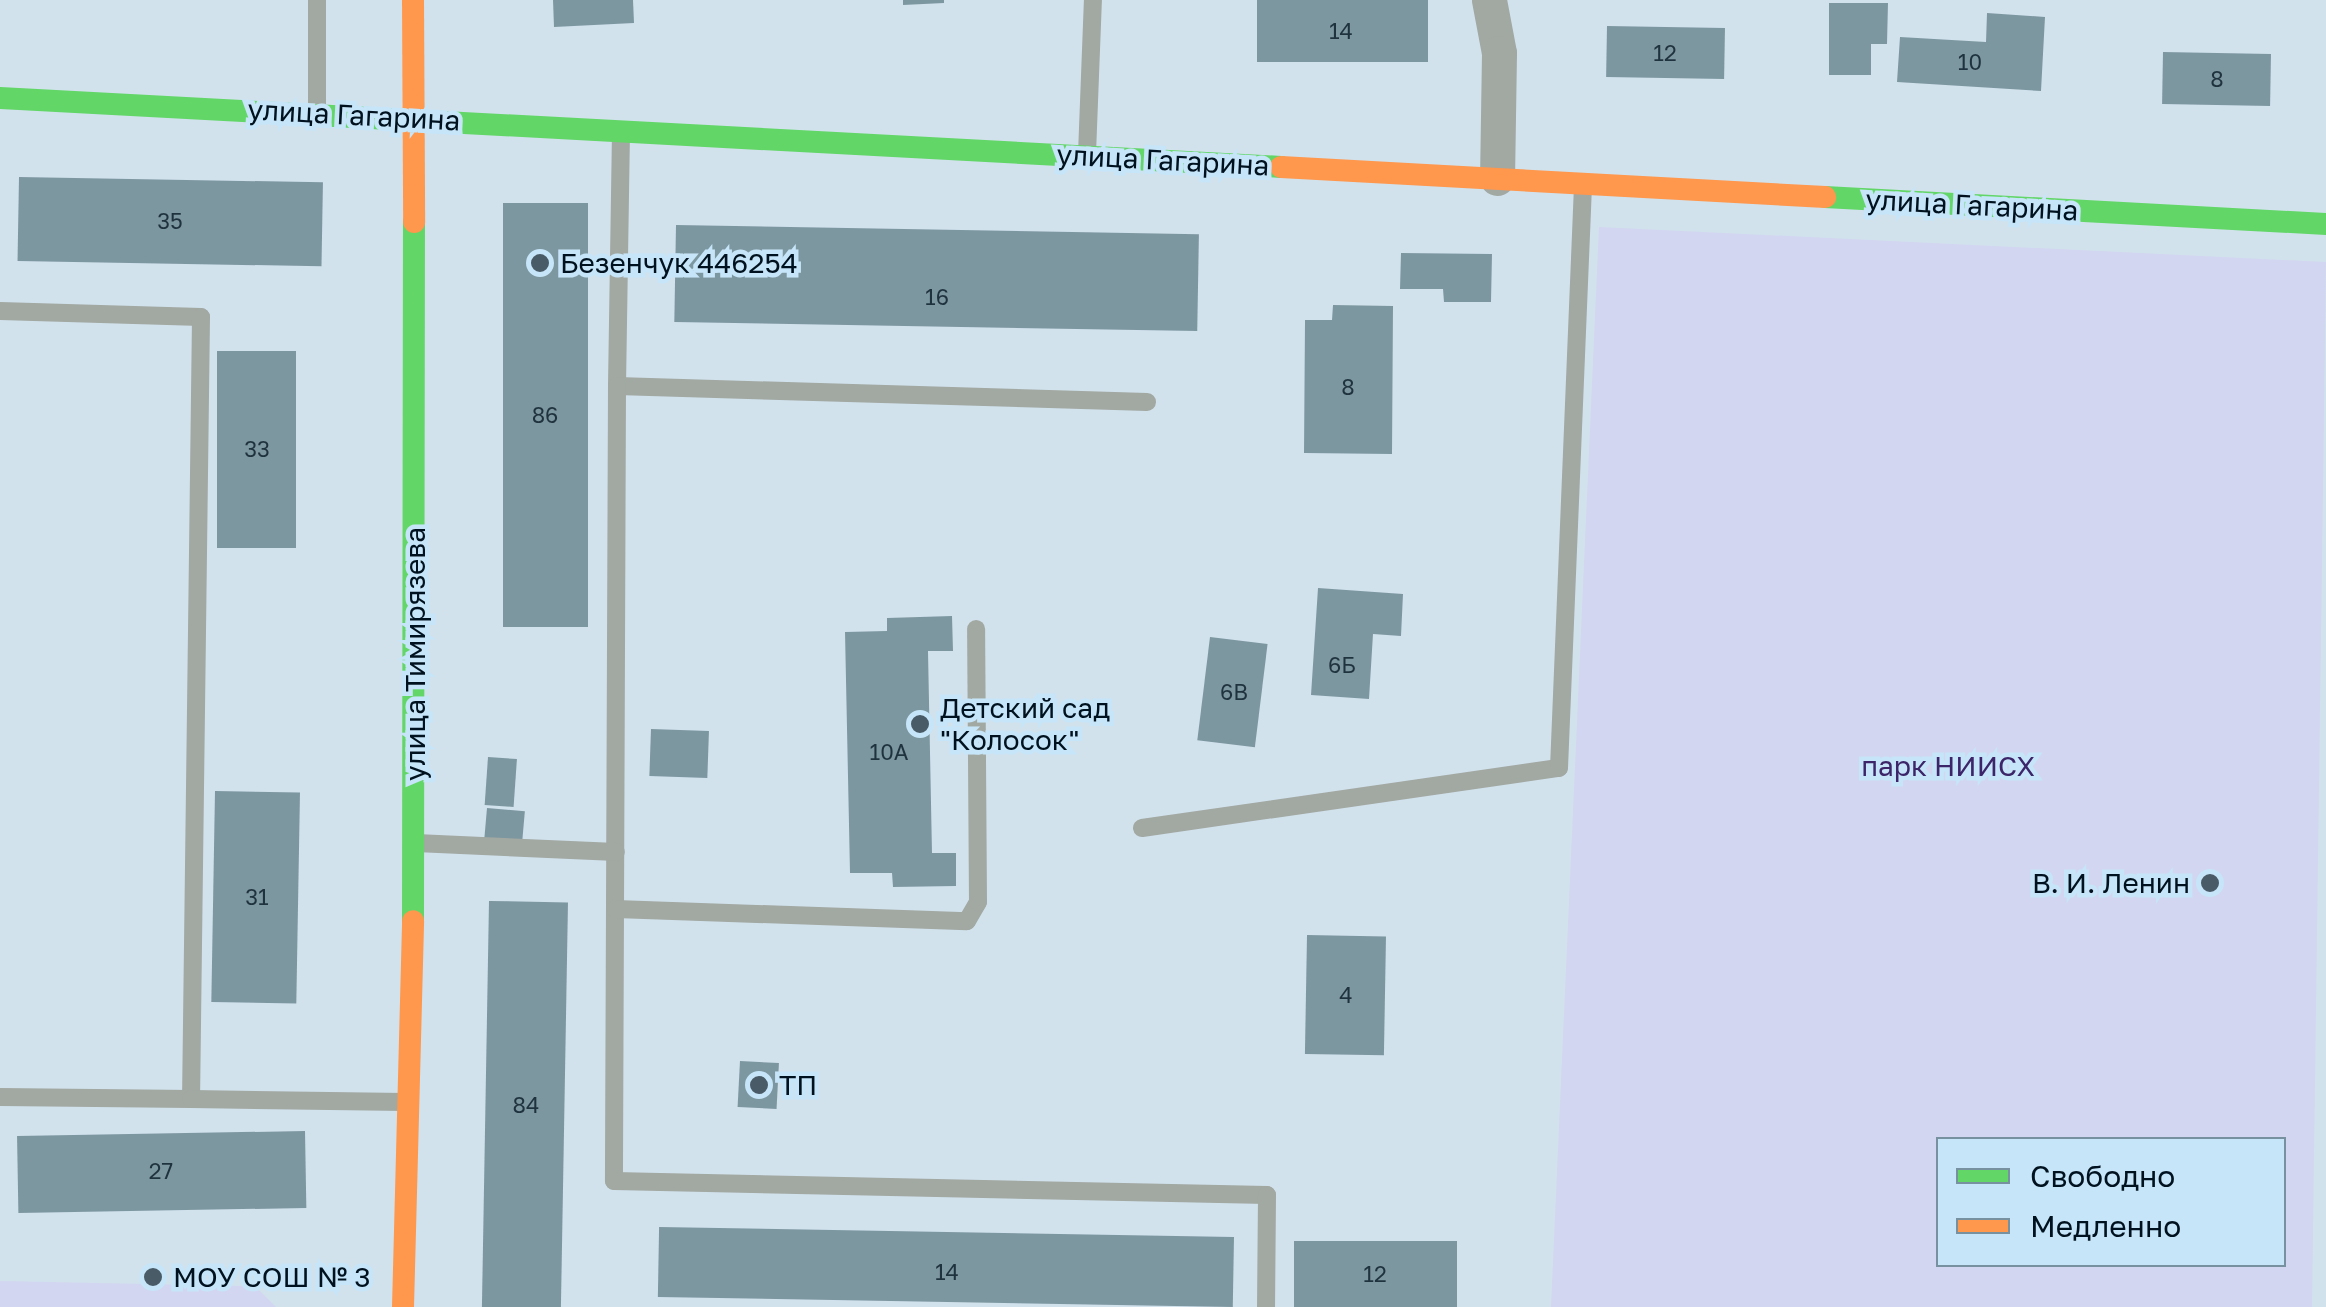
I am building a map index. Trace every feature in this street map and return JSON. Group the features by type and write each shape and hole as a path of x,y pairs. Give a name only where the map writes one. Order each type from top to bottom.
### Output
{"street":[{"name":"улица Тимирязева","path":"403,1307 415,843 413,0"},
{"path":"1489,0 1499,53 1498,178"},
{"name":"улица Гагарина","path":"0,98 2326,224"}],"lane":[{"path":"317,0 317,113"},
{"path":"1087,156 1093,0"},
{"path":"622,130 617,386 614,1181 1267,1195 1266,1307"},
{"path":"1142,828 1559,768 1583,183"},
{"path":"0,311 201,317 191,1099"},
{"path":"617,386 1147,402"},
{"path":"616,910 967,921 978,902 976,628"},
{"path":"415,843 616,852"},
{"path":"0,1097 408,1102"}],"green space":[{"name":"парк НИИСХ","path":"1599,227 2326,262 2312,1307 1551,1307"},
{"path":"0,1281 242,1286 259,1290 276,1307 0,1307"}],"building":[{"path":"553,0 633,0 634,23 554,27"},
{"path":"903,0 944,0 944,3 903,5"},
{"path":"1257,0 1428,0 1428,62 1257,62"},
{"path":"1829,3 1888,3 1887,44 1871,44 1871,75 1829,75"},
{"path":"1987,13 2045,17 2041,91 1897,82 1900,37 1986,42"},
{"path":"1607,26 1725,28 1724,79 1606,77"},
{"path":"2163,52 2271,54 2270,106 2162,104"},
{"path":"19,177 323,182 321,266 18,261"},
{"path":"503,203 588,203 588,627 503,627"},
{"path":"676,225 1199,234 1197,331 674,322"},
{"path":"1401,253 1492,254 1491,302 1444,302 1443,289 1400,289"},
{"path":"1333,305 1393,306 1392,454 1304,453 1305,320 1332,320"},
{"path":"217,351 296,351 296,548 217,548"},
{"path":"1318,588 1403,594 1401,636 1373,634 1369,699 1311,695"},
{"path":"952,616 953,651 928,651 932,853 956,853 956,886 893,887 892,873 850,873 845,632 887,631 887,618"},
{"path":"1210,637 1268,644 1255,747 1197,740"},
{"path":"651,729 709,731 707,778 649,776"},
{"path":"488,757 517,759 514,807 485,805"},
{"path":"215,791 300,792 296,1003 211,1002"},
{"path":"487,808 525,811 522,841 484,838"},
{"path":"489,901 568,902 561,1307 482,1307"},
{"path":"1307,935 1386,936 1384,1055 1305,1054"},
{"name":"ТП","path":"740,1061 779,1063 777,1109 738,1107"},
{"path":"305,1131 306,1208 18,1213 17,1136"},
{"path":"659,1227 1234,1237 1233,1307 658,1297"},
{"path":"1294,1241 1457,1241 1457,1307 1294,1307"}],"traffic: fast":[{"path":"0,98 1281,167"},
{"path":"1825,197 2326,224"},
{"path":"413,921 414,222"}],"traffic: slow":[{"path":"413,0 414,222"},
{"path":"1281,167 1825,197"},
{"path":"403,1307 413,921"}],"place":[{"name":"Безенчук 446254","path":"540,263"},
{"name":"Детский сад \"Колосок\"","path":"920,724"},
{"name":"В. И. Ленин","path":"2210,883"},
{"name":"ТП","path":"759,1085"},
{"name":"МОУ СОШ № 3","path":"153,1277"}]}
